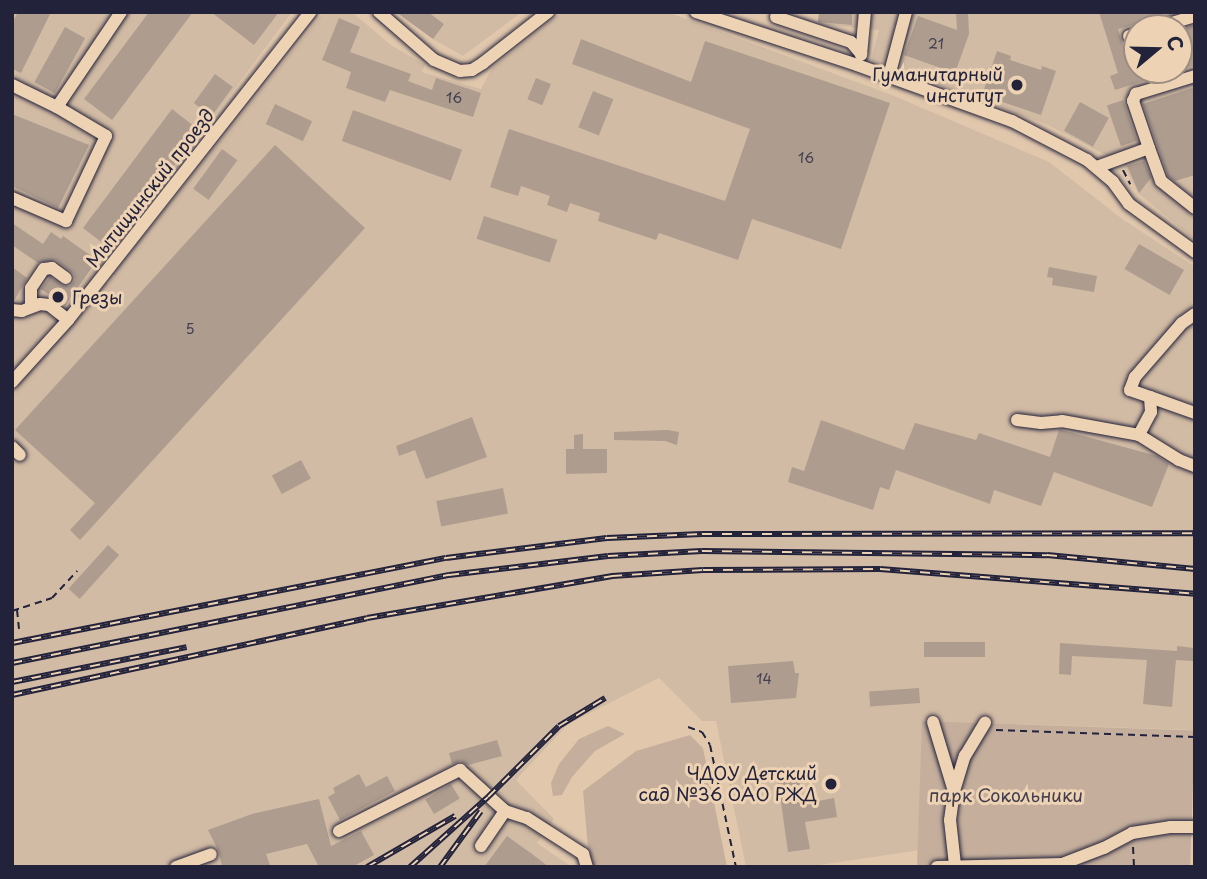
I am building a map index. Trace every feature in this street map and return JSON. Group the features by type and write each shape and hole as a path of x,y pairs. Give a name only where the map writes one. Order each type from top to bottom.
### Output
{"street":[{"path":"57,107 121,12"},
{"name":"Мытищинский проезд","path":"12,382 68,320 310,12"},
{"path":"379,12 434,60 460,71 472,70 484,63 548,12"},
{"path":"696,12 859,60 889,76 1012,121 1097,167 1113,182 1129,204 1195,252"},
{"path":"859,60 865,12"},
{"path":"889,76 906,12"},
{"path":"776,17 851,42 859,60"},
{"path":"1195,76 1136,94 1133,101 1161,181 1195,208"},
{"path":"12,85 57,107 106,136 66,221 12,198"},
{"path":"1097,167 1149,148"},
{"path":"31,305 31,288 44,269 52,268 66,278"},
{"path":"12,310 22,311 31,305 49,305 68,320"},
{"path":"1195,314 1182,323 1135,377 1130,390 1195,413"},
{"path":"1139,435 1151,412 1150,397"},
{"path":"1017,420 1062,421 1139,435 1179,460 1195,466"},
{"path":"933,722 954,791"},
{"path":"983,726 965,756 954,791 944,866 1062,864 1104,848 1132,833 1170,827 1195,827"},
{"path":"339,831 460,770 505,811 527,818 583,854 587,867"},
{"path":"481,846 505,811"},
{"path":"176,867 211,853"}],"path":[{"path":"12,611 52,598 77,571"},
{"path":"17,610 19,628"},
{"path":"983,726 1195,737"},
{"path":"688,727 702,732 710,744 736,867"},
{"path":"1132,833 1134,867"}],"shaded area":[{"path":"12,12 292,12 65,315 12,371"},
{"path":"324,12 352,12 391,45 425,65 422,72 481,89 492,68 562,12 667,12 892,95 1049,162 1121,218 1195,267 1195,730 923,721 941,847 806,867 746,867 716,721 702,721 659,678 568,724 516,780 554,819 537,843 572,867 12,867 12,393 106,283 115,276 113,274"},
{"path":"396,12 522,12 463,56 433,39"},
{"path":"819,12 1195,12 1195,240 1138,193 1123,164 1048,125 871,60 879,30 818,24"}],"green space":[{"name":"парк Сокольники","path":"922,721 1195,731 1190,867 917,867"},
{"path":"608,726 625,734 595,751 572,777 562,795 553,796 551,783 559,764 579,739"},
{"path":"690,735 703,748 727,867 584,867 589,860 583,791 636,751"}],"building":[{"path":"18,12 51,12 21,73 12,69 12,23"},
{"path":"149,12 193,12 112,120 84,99"},
{"path":"211,12 279,12 254,45"},
{"path":"396,12 428,12 444,24 433,39"},
{"path":"819,12 852,12 852,25 818,22"},
{"path":"956,12 968,12 969,34 955,73 904,55 918,16 957,30"},
{"path":"1099,12 1155,12 1156,14 1123,14 1123,28 1118,29 1123,44 1123,84 1134,84 1115,90 1110,76 1118,73"},
{"path":"339,18 360,27 350,52 411,74 408,81 432,90 436,78 481,93 473,117 390,90 385,102 346,88 351,72 322,60"},
{"path":"1195,25 1193,66 1193,26"},
{"path":"65,27 85,38 55,93 34,82"},
{"path":"581,39 691,82 705,41 890,103 841,249 752,219 738,260 659,233 656,240 598,221 600,213 570,203 567,212 547,205 550,196 521,186 518,196 490,187 509,129 725,201 750,129 572,64"},
{"path":"997,51 1011,56 1010,60 1041,70 1042,66 1056,71 1041,115 982,95"},
{"path":"215,74 233,87 212,116 194,103"},
{"path":"536,78 551,84 542,105 527,99"},
{"path":"1195,87 1195,175 1175,181 1168,176 1143,104"},
{"path":"593,91 613,99 599,135 578,127"},
{"path":"1123,100 1137,141 1121,146 1107,106"},
{"path":"1080,102 1109,118 1093,147 1064,131"},
{"path":"275,104 312,121 303,141 266,124"},
{"path":"172,109 200,131 112,248 109,248 83,228"},
{"path":"353,110 462,150 451,181 342,141"},
{"path":"12,114 89,145 58,208 12,186"},
{"path":"275,145 365,228 80,540 70,530 95,503 15,430"},
{"path":"222,149 237,160 209,200 193,189"},
{"path":"1144,161 1151,178 1139,193 1127,166"},
{"path":"484,216 557,240 550,263 477,239"},
{"path":"12,223 43,244 51,232 61,239 63,236 97,260 65,306 41,289 50,277 62,285 70,286 75,280 74,274 56,260 38,263 12,245"},
{"path":"1139,244 1184,270 1170,295 1124,269"},
{"path":"12,267 27,278 14,301 12,301"},
{"path":"1049,267 1097,276 1094,292 1052,285 1053,278 1047,277"},
{"path":"472,417 487,457 426,479 415,450 399,456 396,446"},
{"path":"821,420 904,450 915,423 976,440 979,433 1050,457 1059,430 1062,430 1157,456 1169,464 1152,507 1054,472 1041,506 994,490 990,504 896,470 889,490 880,487 873,510 788,482 792,467 804,471"},
{"path":"614,432 679,432 677,445 665,441 614,440"},
{"path":"583,434 583,449 607,449 607,473 566,474 566,449 574,449 574,435"},
{"path":"301,460 311,479 282,494 272,475"},
{"path":"503,488 508,514 441,526 436,501"},
{"path":"108,545 119,555 80,599 69,589"},
{"path":"924,642 985,642 985,657 924,657"},
{"path":"1060,643 1177,651 1177,646 1194,648 1193,661 1176,660 1172,707 1143,704 1147,660 1072,656 1071,675 1059,674"},
{"path":"793,661 795,673 799,673 796,698 731,703 728,666"},
{"path":"919,688 920,703 870,706 869,691"},
{"path":"497,740 502,756 468,765 460,761 452,764 449,753"},
{"path":"798,771 803,804 834,798 837,817 805,822 810,849 788,852 777,774"},
{"path":"359,774 366,787 387,776 395,791 340,820 328,797 335,793 333,788"},
{"path":"451,784 460,799 434,814 425,799"},
{"path":"319,799 331,846 361,831 374,855 352,867 319,867 307,844 266,854 270,865 265,867 222,867 219,852 208,830 252,814"},
{"path":"507,836 532,854 549,867 484,867"}],"railway":[{"path":"12,643 446,558 607,538 702,534 1195,533"},
{"path":"12,663 449,575 608,556 702,551 1047,555 1195,569"},
{"path":"12,695 367,618 612,576 703,570 880,569 1195,594"},
{"path":"12,682 187,647"},
{"path":"410,867 488,797 559,726 605,698"},
{"path":"440,867 481,811"},
{"path":"367,867 455,816"}],"place":[{"name":"Гуманитарный институт","path":"1017,85"},
{"name":"Грезы","path":"58,297"},
{"name":"ЧДОУ Детский сад №36 ОАО РЖД","path":"831,784"}]}
